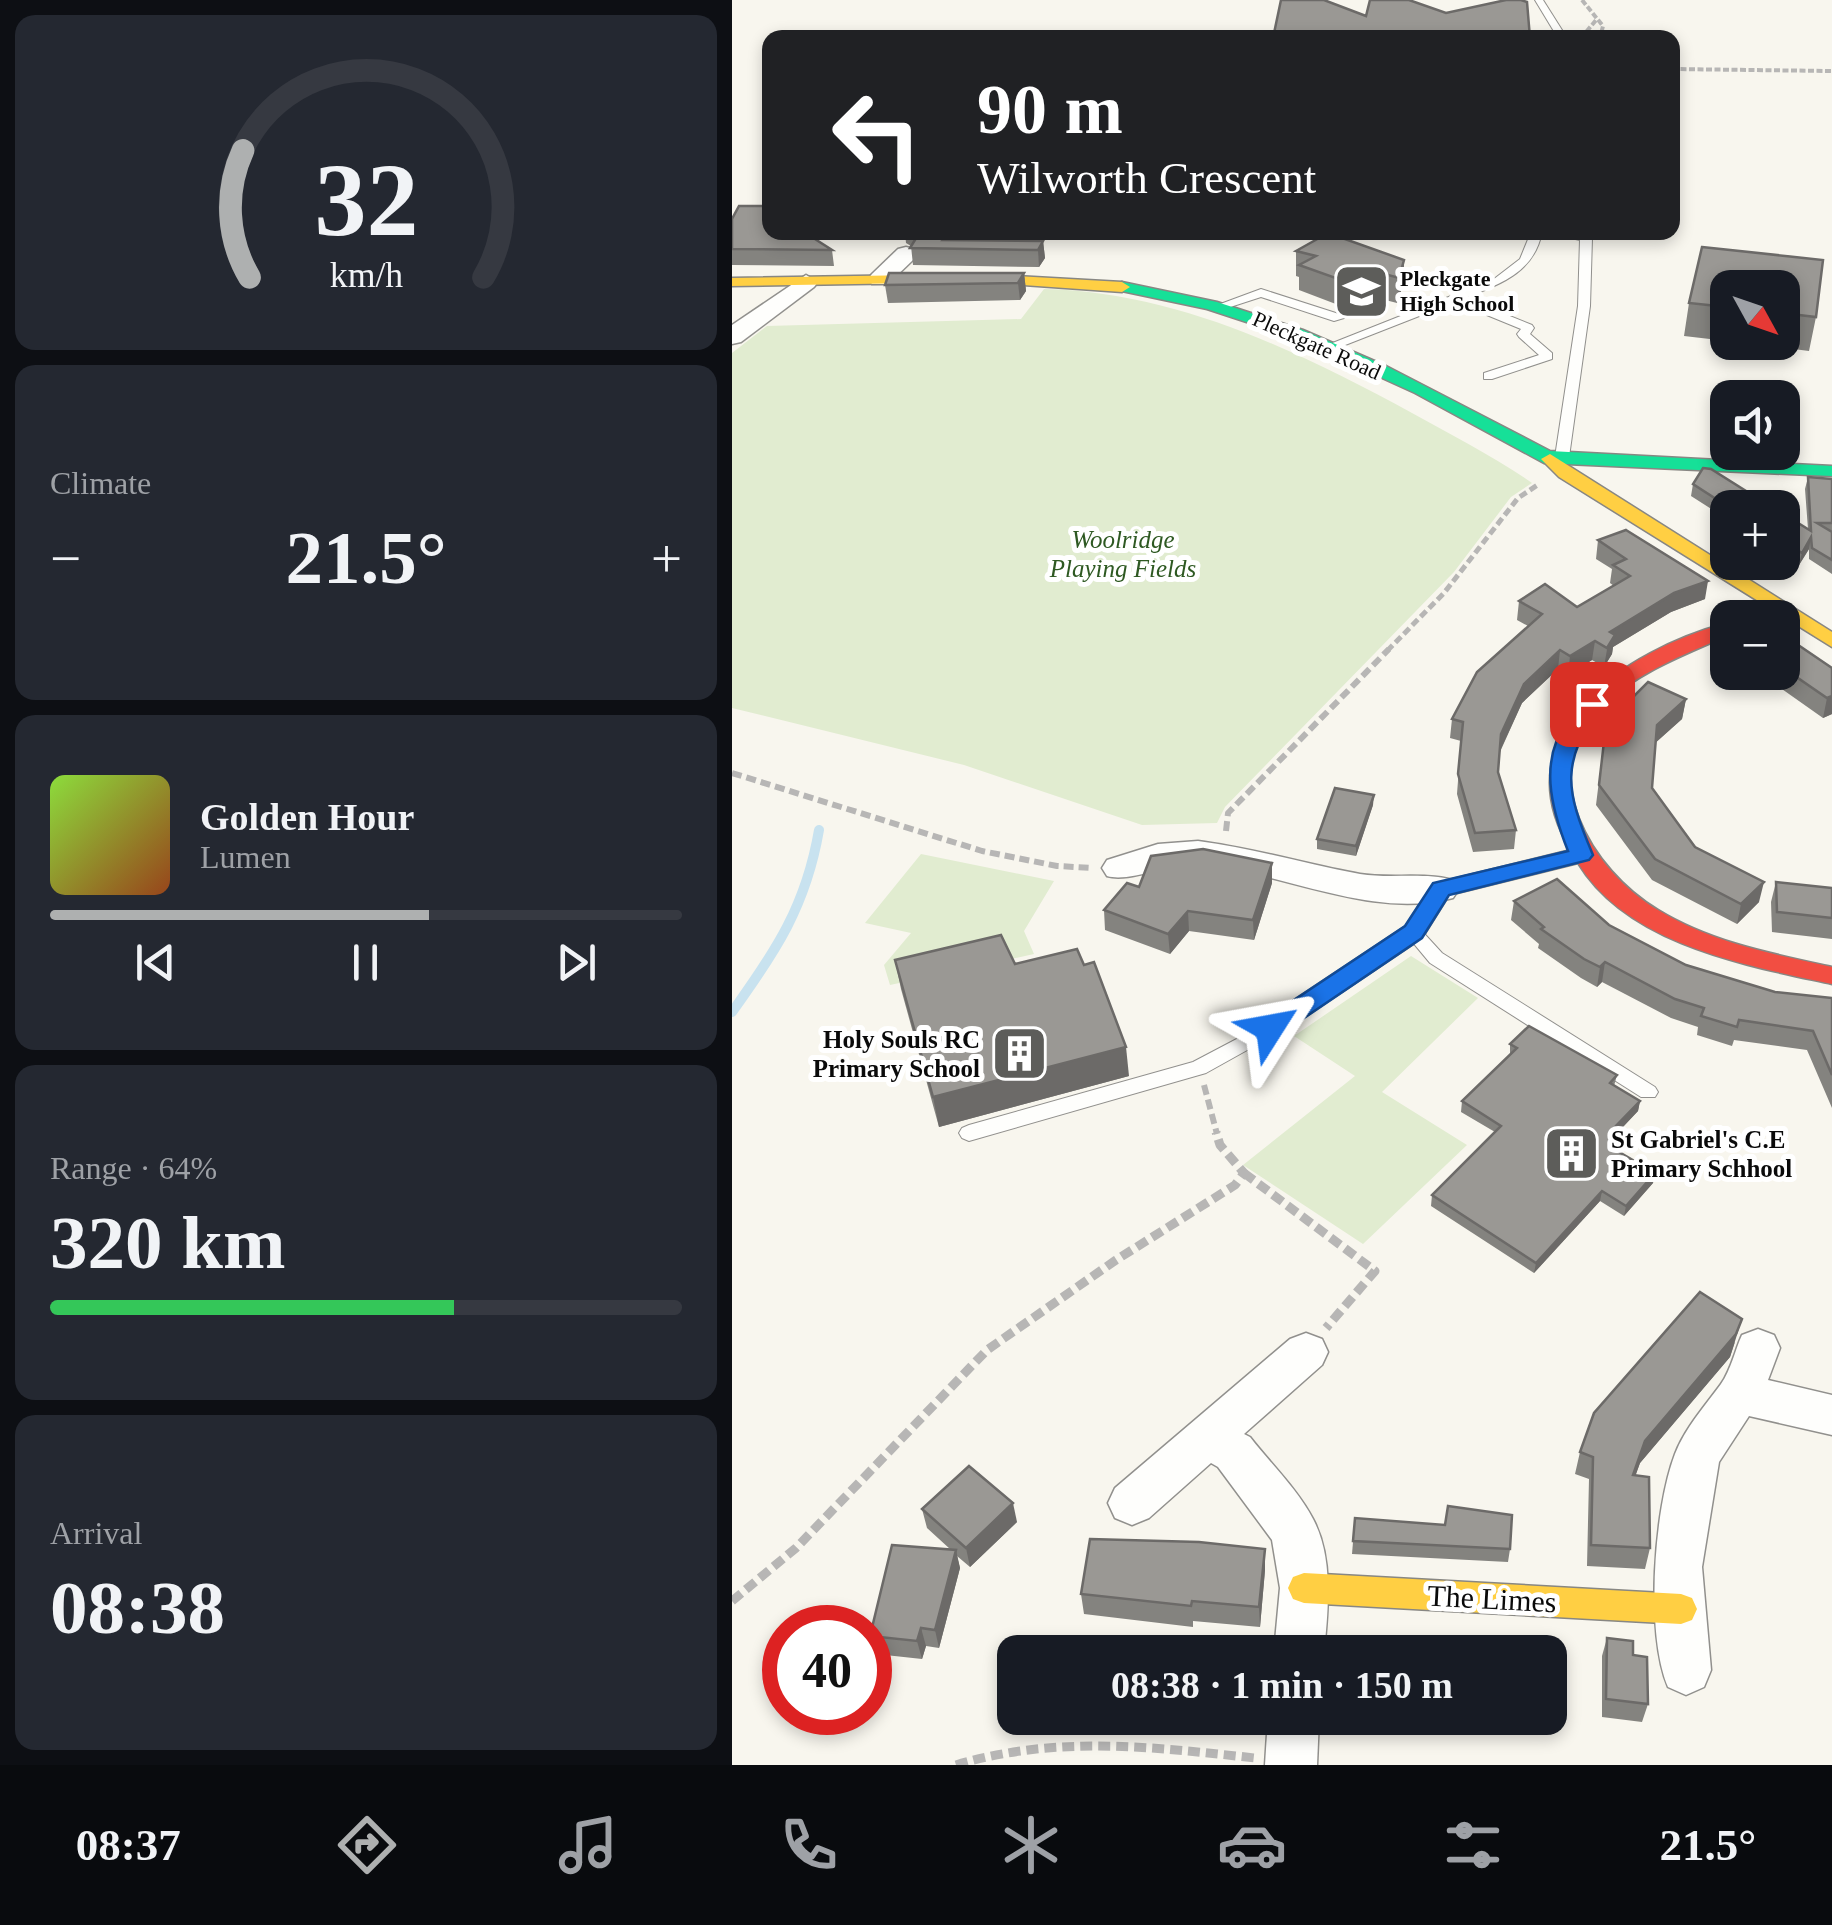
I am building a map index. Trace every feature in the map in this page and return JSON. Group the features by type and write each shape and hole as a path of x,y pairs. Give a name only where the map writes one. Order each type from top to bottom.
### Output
{"main road":[{"name":"Pleckgate Road","path":"732,282 1067,280 1148,290 1222,306 1332,346 1558,462 1748,600"},
{"path":"1558,462 1832,470"},
{"name":"Pleckgate Road","path":"1800,627 1832,641"},
{"path":"1710,636 1652,662 1592,704 1572,730 1560,760 1564,812 1582,855 1600,878 1631,901 1710,945 1762,962 1832,976"},
{"path":"1270,1028 1414,932 1441,889 1582,855"},
{"name":"The Limes","path":"1304,1588 1680,1610"}],"street":[{"path":"880,279 906,254"},
{"path":"732,337 806,282"},
{"path":"1119,868 1147,855 1163,853 1224,858 1374,890 1412,894 1441,889"},
{"path":"1686,1670 1678,1567 1697,1457 1726,1408 1740,1394 1758,1348"},
{"path":"1132,1503 1306,1352"},
{"path":"1740,1394 1832,1415"},
{"path":"1206,1439 1234,1452 1295,1532 1304,1588 1301,1635"}],"lane":[{"path":"1539,0 1558,30"},
{"path":"1332,346 1458,299 1523,266 1534,250 1535,240"},
{"path":"1558,462 1584,306 1586,240"},
{"path":"1222,306 1261,292 1338,318"},
{"path":"1458,299 1528,328 1523,334 1527,340 1548,356 1488,376"},
{"path":"1414,932 1436,958 1648,1092"},
{"path":"970,1133 1199,1068 1270,1028"}],"path":[{"path":"1582,0 1603,26 1602,30"},
{"path":"1587,30 1597,19"},
{"path":"1680,69 1832,71"},
{"path":"1224,858 1228,812 1444,593 1518,498 1558,462"},
{"path":"732,773 855,808 980,850 1039,863 1119,868"},
{"path":"1219,1075 1203,1085 1220,1145 1244,1173 1375,1271 1306,1352"},
{"path":"732,1601 796,1548 987,1350 1116,1260 1235,1185 1244,1173"},
{"path":"956,1765 993,1751 1105,1743 1292,1748"}],"green space":[{"name":"Woolridge Playing Fields","path":"1044,289 1142,301 1189,313 1281,347 1369,390 1532,483 1511,497 1454,572 1225,807 1217,823 1142,825 964,765 732,708 732,353 767,326 1021,319"},
{"path":"921,854 1054,881 1024,931 1034,954 890,985 884,965 911,933 865,923"},
{"path":"1411,956 1478,998 1382,1092 1467,1145 1363,1244 1243,1165 1355,1076 1294,1036"}],"building":[{"path":"1281,0 1324,0 1366,16 1370,0 1409,0 1446,13 1521,0 1527,2 1529,30 1275,30"},
{"path":"739,206 762,206 762,240 816,240 832,250 732,249 732,219"},
{"path":"915,240 1043,241 1038,250 910,248"},
{"path":"1316,240 1348,240 1404,260 1399,278 1363,268 1341,280 1299,265 1316,256 1296,251"},
{"path":"1702,247 1823,260 1816,317 1800,315 1800,270 1710,270 1710,305 1689,303"},
{"path":"889,273 1024,273 1018,283 885,285"},
{"path":"1703,468 1744,490 1710,490 1710,495 1693,484"},
{"path":"1808,477 1832,479 1832,523 1817,523 1832,532 1832,560 1812,548 1811,537 1800,552 1800,524 1811,531"},
{"path":"1626,530 1708,581 1674,593 1610,632 1615,635 1607,648 1595,641 1570,656 1560,650 1524,684 1501,734 1498,772 1516,830 1475,833 1458,774 1463,722 1452,719 1477,672 1542,614 1519,601 1545,584 1577,607 1630,576 1613,565 1626,559 1598,540"},
{"path":"1800,646 1832,668 1832,696 1827,698 1800,679"},
{"path":"1648,682 1686,699 1657,725 1652,788 1695,847 1764,882 1741,904 1655,859 1599,785 1606,724"},
{"path":"1335,788 1374,795 1356,846 1317,839"},
{"path":"1203,849 1272,863 1253,920 1188,911 1168,934 1104,910 1127,883 1139,887 1151,856"},
{"path":"1557,879 1609,925 1686,965 1775,992 1832,998 1832,1075 1813,1031 1739,1020 1737,1027 1701,1016 1704,1008 1675,999 1605,962 1600,967 1541,929 1544,927 1514,901"},
{"path":"1776,882 1832,888 1832,918 1777,912"},
{"name":"Holy Souls RC Primary School","path":"1001,935 1015,964 1077,949 1084,965 1094,962 1126,1047 933,1097 895,960"},
{"name":"St Gabriel's C.E Primary Schhool","path":"1529,1026 1617,1075 1610,1083 1640,1101 1610,1132 1622,1140 1614,1149 1655,1173 1626,1206 1602,1191 1536,1263 1432,1195 1501,1126 1462,1101 1517,1048 1510,1044"},
{"path":"1700,1292 1742,1319 1736,1334 1645,1441 1633,1475 1649,1477 1650,1548 1591,1545 1593,1457 1580,1452 1594,1413"},
{"path":"969,1466 1013,1503 966,1548 922,1509"},
{"path":"1448,1506 1512,1515 1510,1549 1353,1541 1355,1518 1445,1525"},
{"path":"1090,1539 1199,1542 1265,1549 1259,1607 1192,1601 1191,1606 1081,1594"},
{"path":"892,1545 956,1550 935,1630 921,1628 917,1641 892,1638 892,1605 877,1605"},
{"path":"1607,1638 1633,1641 1633,1655 1647,1657 1648,1704 1606,1699"}],"waterway":[{"path":"732,1012 787,927 806,882 819,830"}],"traffic: fast":[{"path":"1122,287 1212,305 1297,334 1421,390 1550,459"},
{"path":"1547,456 1832,471"}],"traffic: slow":[{"path":"732,282 980,278 1122,287"},
{"path":"1550,459 1565,473 1832,641"},
{"path":"1304,1588 1681,1609"}],"traffic: jam":[{"path":"1710,636 1640,669 1608,690 1577,722 1565,747 1560,773 1573,836 1593,868 1619,895 1650,916 1721,948 1832,976"},
{"path":"1270,1028 1414,932 1441,889 1581,855"}],"place":[{"name":"Pleckgate High School","path":"1361,291"},
{"name":"Holy Souls RC Primary School","path":"1019,1053"},
{"name":"St Gabriel's C.E Primary Schhool","path":"1572,1153"}],"route":[{"path":"1270,1028 1414,932 1441,889 1582,855 1564,812 1560,760 1572,730 1592,704"}]}
